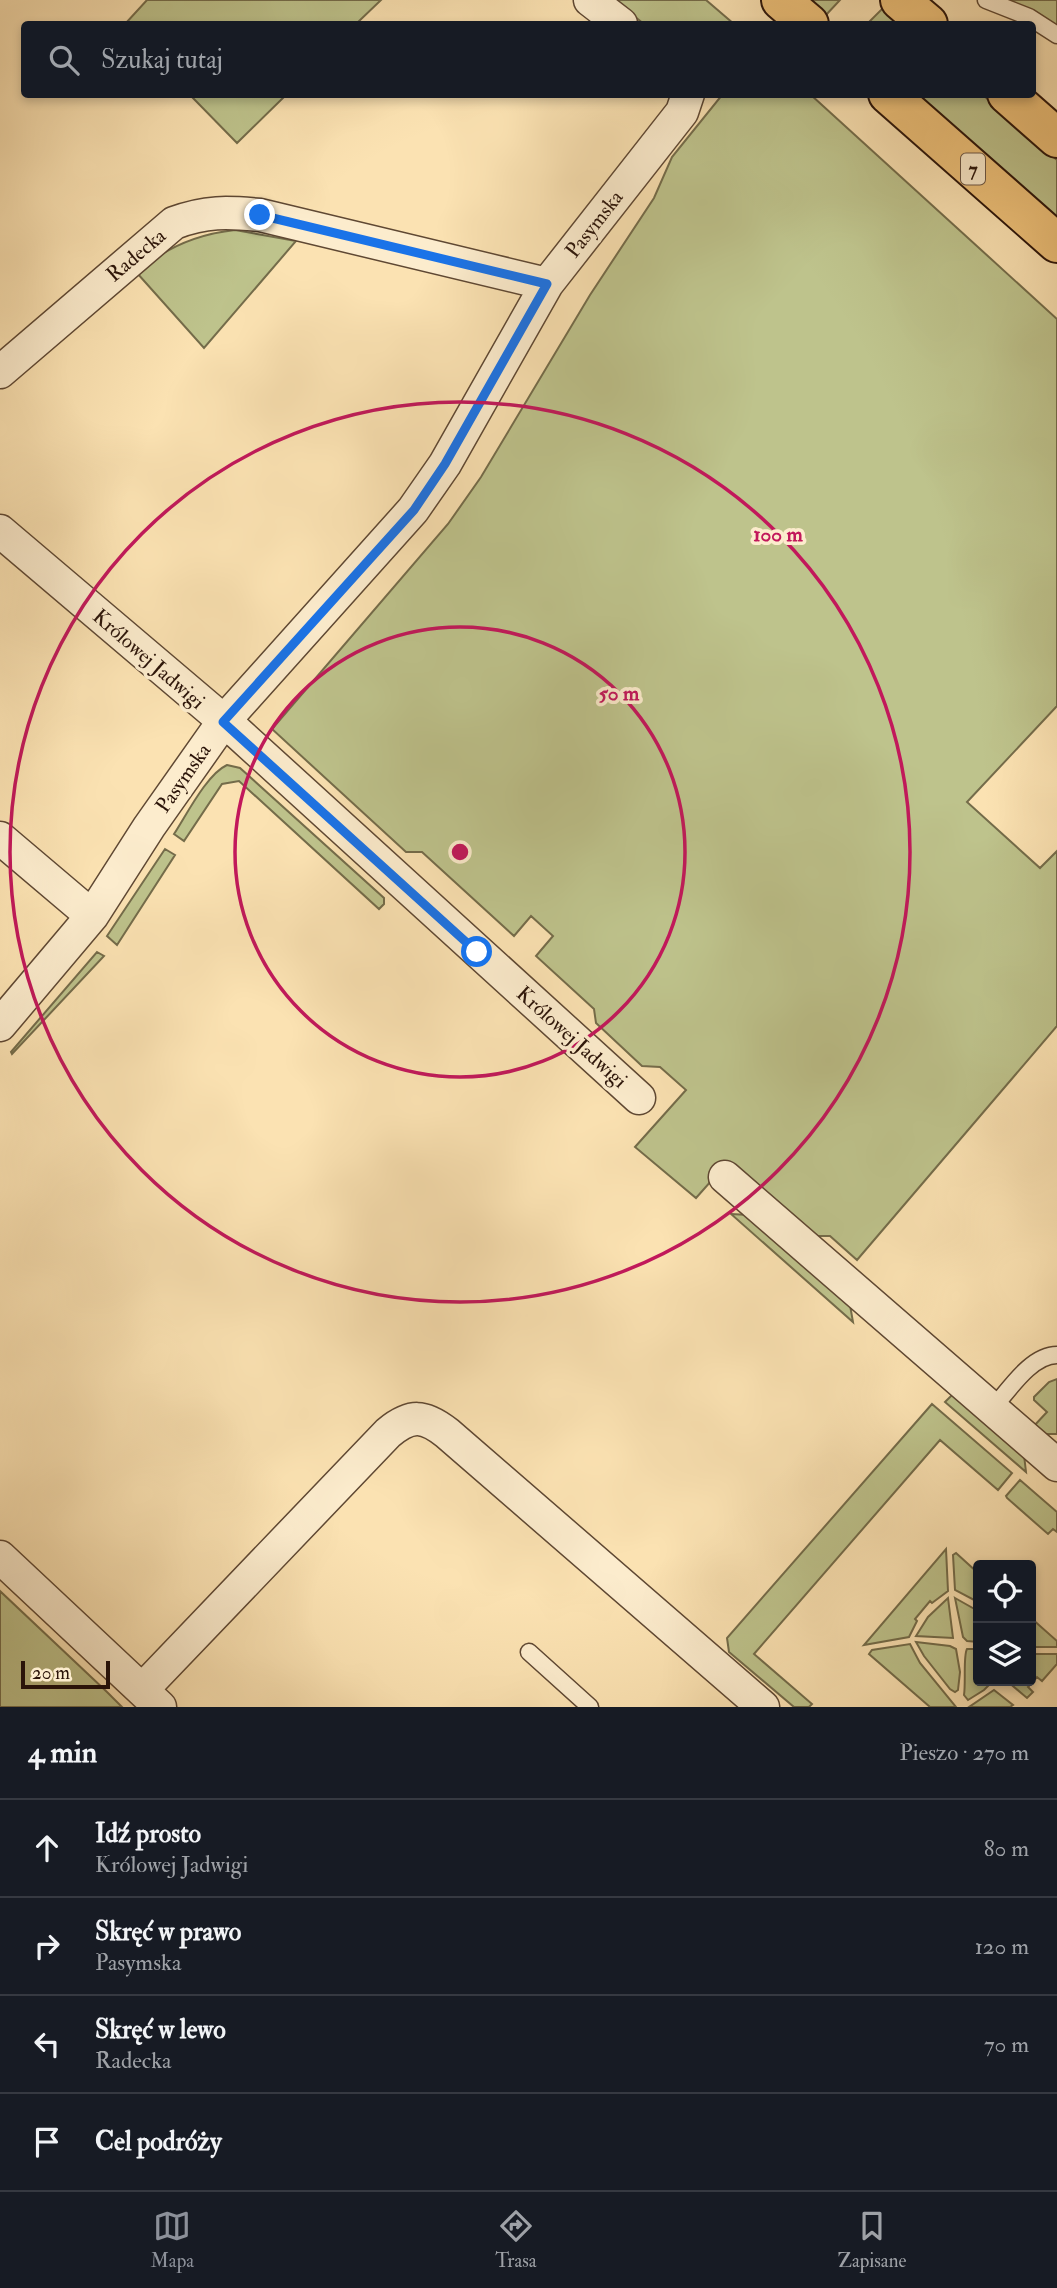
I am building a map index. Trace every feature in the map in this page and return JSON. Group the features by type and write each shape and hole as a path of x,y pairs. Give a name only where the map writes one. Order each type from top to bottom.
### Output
{"highway":[{"path":"782,0 806,21"},
{"path":"900,0 924,21"},
{"name":"7","path":"893,98 1057,243"},
{"path":"1012,98 1051,131"}],"street":[{"path":"590,0 617,21"},
{"name":"Pasymska","path":"0,1025 92,916 223,722 414,510 445,464 547,284 682,111 687,98"},
{"name":"Radecka","path":"0,372 174,223 191,216 217,211 260,215 547,284"},
{"name":"Królowej Jadwigi","path":"0,531 223,722 639,1098"},
{"path":"0,838 92,916"},
{"path":"725,1177 1057,1465"},
{"path":"0,1557 151,1698 388,1433 405,1421 420,1419 430,1421 447,1433 763,1707"}],"lane":[{"path":"986,0 1035,21"},
{"path":"1036,22 1057,35"},
{"path":"993,1408 1036,1361 1048,1355 1057,1355"},
{"path":"529,1652 590,1707"}],"green space":[{"path":"147,0 381,0 359,21 128,21"},
{"path":"614,0 706,0 730,21 640,21"},
{"path":"807,0 840,0 825,16"},
{"path":"1007,0 1057,0 1057,26 1036,12"},
{"path":"884,7 900,21 870,21"},
{"path":"193,98 283,98 237,143"},
{"path":"720,98 814,98 1057,319 1057,706 967,802 1040,868 1057,851 1057,1026 857,1260 830,1236 815,1236 719,1172 696,1198 635,1147 686,1090 660,1067 642,1066 596,1023 594,1009 536,956 553,936 531,916 514,936 422,852 406,852 272,729 448,524 481,477 590,295 654,198 672,157"},
{"path":"915,98 986,98 1057,160 1057,222"},
{"path":"235,230 296,241 204,348 137,273 170,249 208,235"},
{"path":"227,765 240,768 384,898 384,904 379,909 239,781 222,784 184,841 174,834 205,786"},
{"path":"165,849 175,855 117,945 107,936"},
{"path":"97,952 104,956 12,1054 11,1052"},
{"path":"731,1214 749,1215 850,1305 853,1322"},
{"path":"1057,1379 1057,1434 1041,1434 1033,1427 1047,1412 1034,1397 1049,1382"},
{"path":"953,1394 1024,1455 1026,1472 945,1402"},
{"path":"932,1404 1012,1473 998,1490 940,1440 754,1654 812,1704 809,1707 794,1707 729,1652 727,1638"},
{"path":"1020,1480 1057,1512 1057,1532 1053,1529 1048,1534 1007,1498"},
{"path":"946,1549 948,1591 932,1603 930,1601 915,1619 917,1621 909,1637 864,1645"},
{"path":"956,1553 973,1568 973,1599 955,1590 953,1555"},
{"path":"0,1591 107,1692 122,1707 0,1707"},
{"path":"948,1598 953,1638 916,1636 928,1617"},
{"path":"955,1598 973,1608 973,1642 963,1637"},
{"path":"1036,1622 1057,1641 1057,1647 1036,1647"},
{"path":"916,1642 956,1649 960,1672 958,1690 955,1692 950,1689"},
{"path":"910,1644 920,1663 956,1707 930,1707 869,1654 872,1650"},
{"path":"967,1649 973,1649 973,1686 988,1686 968,1700 964,1695"},
{"path":"1036,1654 1057,1654 1057,1664 1042,1681 1037,1677"},
{"path":"1013,1686 1029,1686 1033,1692 1027,1698"},
{"path":"994,1690 1013,1705 969,1707"}],"route":[{"path":"260,215 547,284 445,464 414,510 223,722 477,952"}]}
